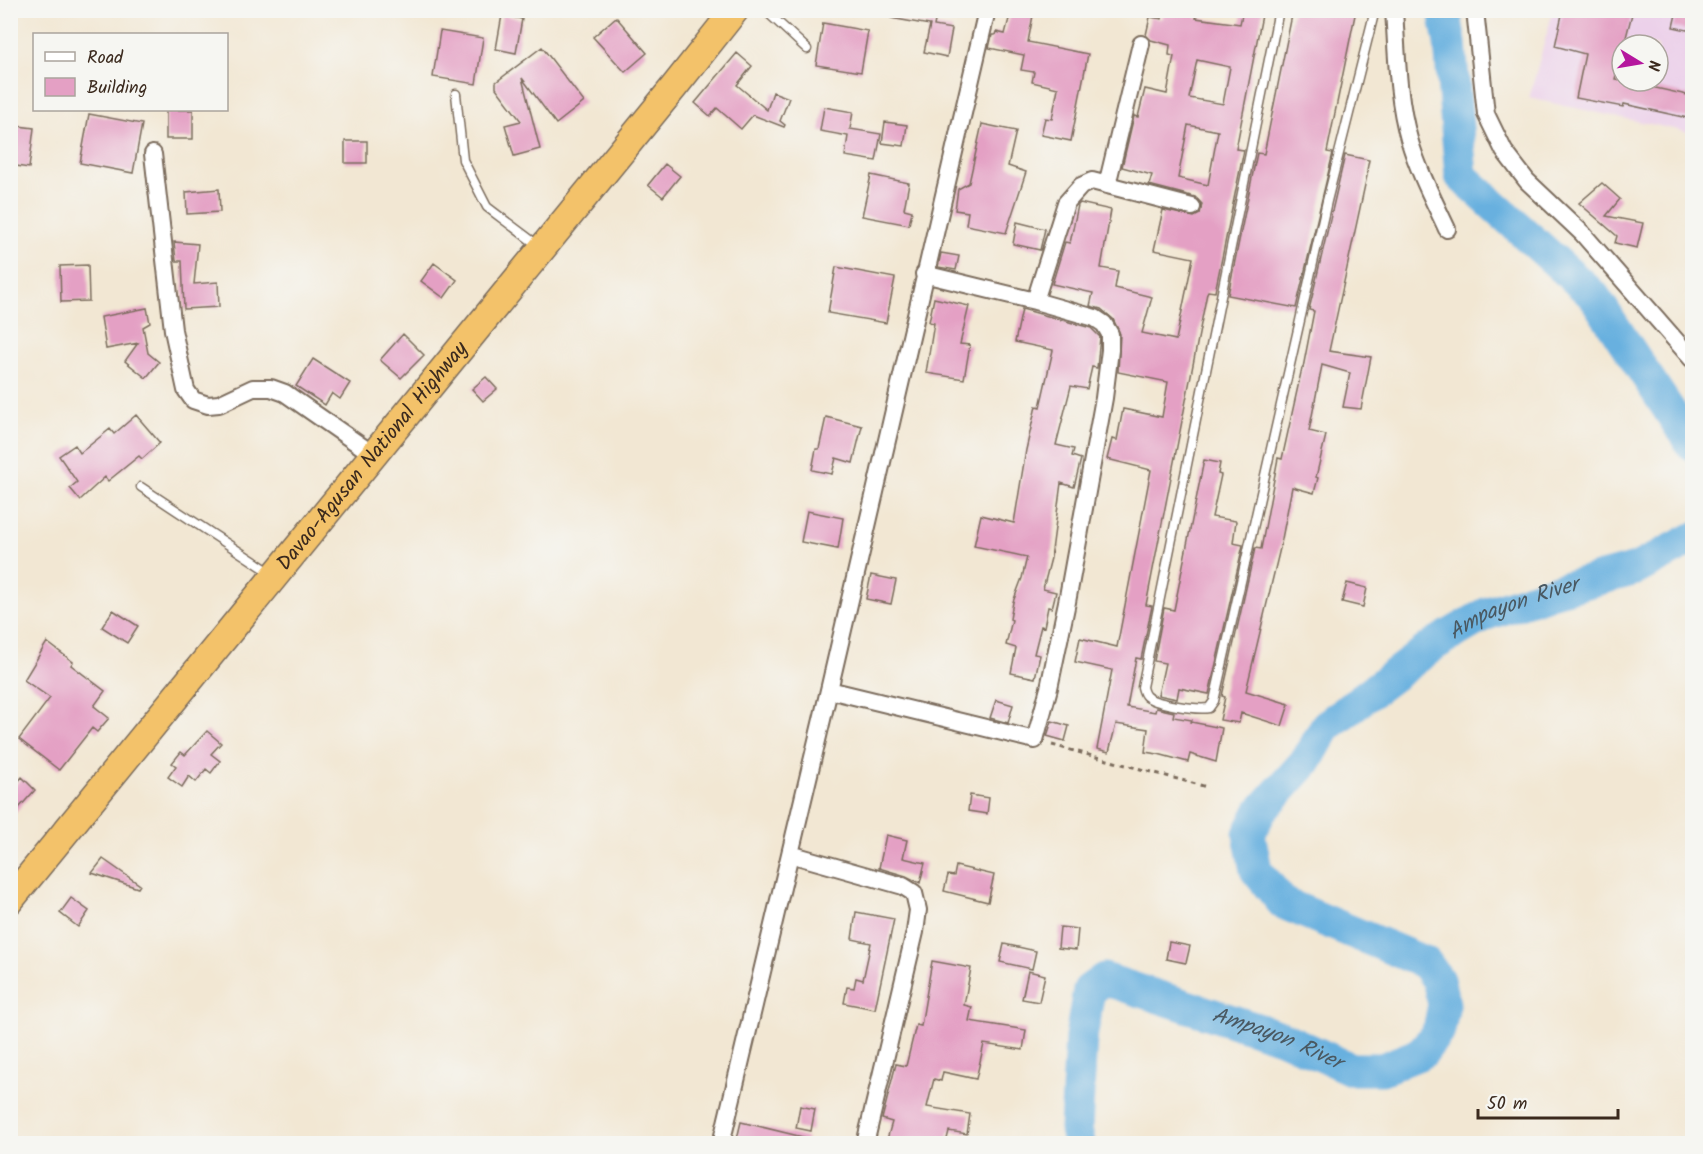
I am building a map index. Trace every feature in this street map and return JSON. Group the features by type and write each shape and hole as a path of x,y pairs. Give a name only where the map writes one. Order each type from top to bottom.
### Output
{"highway":[{"name":"Davao-Agusan National Highway","path":"10,900 735,10"}],"street":[{"path":"720,1143 829,690 987,10"},
{"path":"1394,10 1401,98 1409,138 1421,174 1447,229"},
{"path":"1474,10 1486,114 1504,151 1527,181 1582,233 1692,359"},
{"path":"1107,185 1141,44"},
{"path":"153,154 173,330 186,390 193,399 208,405 219,405 253,388 270,388 285,393 374,455"},
{"path":"1035,301 1066,203 1081,186 1092,182 1192,207"},
{"path":"829,690 1035,740 1049,688 1104,398 1110,334 1104,324 1095,318 924,274"},
{"path":"790,854 903,886 914,893 918,910 915,932 865,1143"}],"lane":[{"path":"765,10 807,49"},
{"path":"1279,10 1142,687 1145,695 1153,700 1201,709 1209,708 1214,701 1327,201 1374,10"},
{"path":"456,94 463,160 487,207 543,248"},
{"path":"141,487 276,576"}],"path":[{"path":"1035,740 1206,787"}],"shaded area":[{"path":"1553,11 1692,11 1692,133 1529,98"}],"building":[{"path":"891,10 937,10 934,26 952,29 947,57 924,52 930,25 891,18"},
{"path":"1018,10 1034,10 1028,42 1088,54 1071,141 1041,135 1045,118 1052,119 1058,88 1032,82 1034,72 1021,70 1024,55 989,48 992,35 996,32 1005,34 1010,15 1017,16"},
{"path":"1164,10 1198,10 1196,18 1240,24 1243,10 1263,10 1236,149 1244,150 1215,292 1208,291 1207,293 1146,605 1152,606 1141,659 1136,658 1127,707 1155,712 1156,708 1174,712 1173,717 1222,728 1216,762 1190,754 1188,762 1145,752 1148,729 1116,724 1109,752 1097,749 1112,670 1075,662 1080,638 1117,647 1151,470 1107,459 1112,439 1117,440 1123,409 1162,417 1168,382 1118,372 1120,334 1113,319 1101,309 1090,306 1093,293 1052,284 1065,242 1070,243 1078,205 1080,203 1111,210 1101,268 1118,271 1115,288 1152,297 1142,333 1176,340 1193,258 1154,250 1163,210 1194,217 1200,214 1202,204 1195,197 1149,185 1152,175 1122,167 1134,116 1138,117 1145,89 1167,94 1174,56 1169,55 1170,45 1151,40 1146,35 1150,17 1162,19","holes":["1197,60 1230,67 1223,104 1189,98","1188,125 1218,131 1208,185 1178,178"]},
{"path":"1293,10 1356,10 1327,152 1333,153 1296,308 1228,295 1257,153 1264,154"},
{"path":"1563,10 1633,10 1627,33 1610,33 1610,93 1670,93 1670,91 1692,96 1692,119 1624,104 1623,107 1576,98 1585,54 1555,46"},
{"path":"1677,10 1692,10 1692,31 1673,27"},
{"path":"502,15 522,19 516,53 496,49"},
{"path":"616,17 647,53 625,72 593,37"},
{"path":"823,23 868,31 861,72 816,65"},
{"path":"440,31 483,38 476,84 433,77"},
{"path":"542,47 584,102 556,124 522,78 540,149 514,156 505,125 521,121 496,88 496,82"},
{"path":"737,53 752,66 737,85 767,110 773,92 789,98 780,121 785,125 784,127 753,115 741,129 717,108 710,116 695,103"},
{"path":"824,107 853,112 850,129 881,134 876,161 845,156 848,136 820,131"},
{"path":"166,111 193,111 193,139 166,139"},
{"path":"89,114 142,124 133,173 80,163"},
{"path":"885,122 907,125 904,146 882,143"},
{"path":"982,124 1016,131 1008,166 1026,172 1006,233 966,225 968,212 955,210 958,189 969,183"},
{"path":"10,125 34,128 29,168 10,165"},
{"path":"345,141 367,141 367,163 345,163"},
{"path":"1345,155 1369,160 1329,351 1371,357 1361,409 1343,407 1350,373 1322,365 1309,431 1326,435 1316,477 1318,478 1314,493 1292,487 1281,544 1246,691 1289,704 1282,726 1241,713 1239,723 1220,720 1225,697 1222,696 1255,548 1261,549 1278,458 1282,459 1303,368 1314,311 1309,310"},
{"path":"665,164 680,176 663,197 648,185"},
{"path":"871,175 909,183 904,209 912,211 909,225 862,216"},
{"path":"1602,183 1620,199 1606,216 1643,223 1637,248 1615,243 1617,236 1579,203"},
{"path":"219,189 220,212 187,214 186,192"},
{"path":"1017,222 1045,229 1040,250 1013,244"},
{"path":"174,242 198,244 194,284 218,282 219,307 184,309 182,261 176,261"},
{"path":"941,253 959,256 956,270 938,267"},
{"path":"434,263 457,280 444,298 421,281"},
{"path":"88,265 89,301 61,302 60,266"},
{"path":"836,267 895,278 886,323 828,313"},
{"path":"934,298 969,306 960,344 970,345 964,379 926,373 934,323 929,322"},
{"path":"147,308 150,323 143,327 148,353 159,362 146,378 125,361 138,343 106,349 101,317"},
{"path":"1022,309 1091,328 1100,337 1097,368 1092,367 1087,389 1071,386 1056,445 1074,449 1072,456 1081,459 1074,487 1061,483 1051,558 1043,589 1056,592 1052,608 1048,607 1044,627 1041,626 1034,654 1040,655 1035,678 1011,673 1016,648 1006,645 1012,620 1010,619 1013,602 1027,557 974,546 981,515 1014,523 1026,450 1036,406 1040,407 1053,350 1015,342"},
{"path":"403,334 424,355 401,378 380,360"},
{"path":"313,359 350,383 340,399 332,393 325,405 296,386"},
{"path":"486,377 497,389 483,401 472,389"},
{"path":"136,415 160,443 142,459 139,456 108,481 105,477 80,500 70,488 77,482 59,456 75,445 80,453 110,429 114,434"},
{"path":"826,417 862,426 853,463 836,458 832,474 812,470"},
{"path":"1204,460 1220,463 1218,474 1221,475 1212,517 1236,521 1233,543 1243,545 1209,694 1179,688 1177,699 1158,695 1165,663 1154,661 1164,608 1174,610"},
{"path":"807,511 843,518 838,549 801,542"},
{"path":"871,575 896,580 891,604 866,599"},
{"path":"1347,583 1367,588 1363,607 1342,602"},
{"path":"113,610 138,626 127,643 102,627"},
{"path":"47,642 73,662 71,665 105,691 94,706 109,718 97,732 92,728 59,770 19,739 50,698 24,680"},
{"path":"996,700 1013,705 1008,723 990,718"},
{"path":"1052,721 1069,726 1065,741 1047,736"},
{"path":"207,731 221,743 211,754 220,761 211,773 206,769 196,782 189,776 182,787 168,777 176,766 172,763 181,752 185,755"},
{"path":"22,777 35,790 10,818 10,791"},
{"path":"970,795 989,798 987,814 968,811"},
{"path":"886,835 907,840 903,858 925,863 920,883 879,868"},
{"path":"103,859 140,885 138,888 92,873"},
{"path":"956,866 994,875 988,902 944,891 948,875 954,876"},
{"path":"71,898 89,911 78,927 60,913"},
{"path":"856,912 894,919 875,1009 844,1003 847,987 854,988 856,978 863,980 871,943 852,939"},
{"path":"1060,927 1078,929 1076,950 1058,948"},
{"path":"1169,942 1190,946 1186,963 1166,959"},
{"path":"1004,944 1036,951 1032,969 1000,962"},
{"path":"932,961 971,968 964,1005 972,1007 969,1021 1026,1030 1023,1050 984,1044 976,1079 943,1072 941,1081 934,1079 927,1107 970,1114 967,1134 949,1131 946,1143 886,1143 892,1122 882,1119 896,1064 906,1066 916,1025 921,1026"},
{"path":"1028,971 1045,975 1039,1002 1022,999"},
{"path":"800,1106 815,1109 811,1131 796,1128"},
{"path":"741,1122 807,1138 806,1143 736,1143"}],"waterway":[{"name":"Ampayon River","path":"1444,10 1450,43 1461,176 1594,296 1692,445"},
{"name":"Ampayon River","path":"1079,1144 1076,1129 1081,1038 1089,990 1104,979 1281,1037 1351,1069 1382,1069 1422,1053 1439,1030 1444,1004 1438,980 1426,963 1283,903 1256,870 1249,834 1260,812 1307,760 1326,726 1435,644 1486,614 1557,590 1636,569 1692,539"}]}
